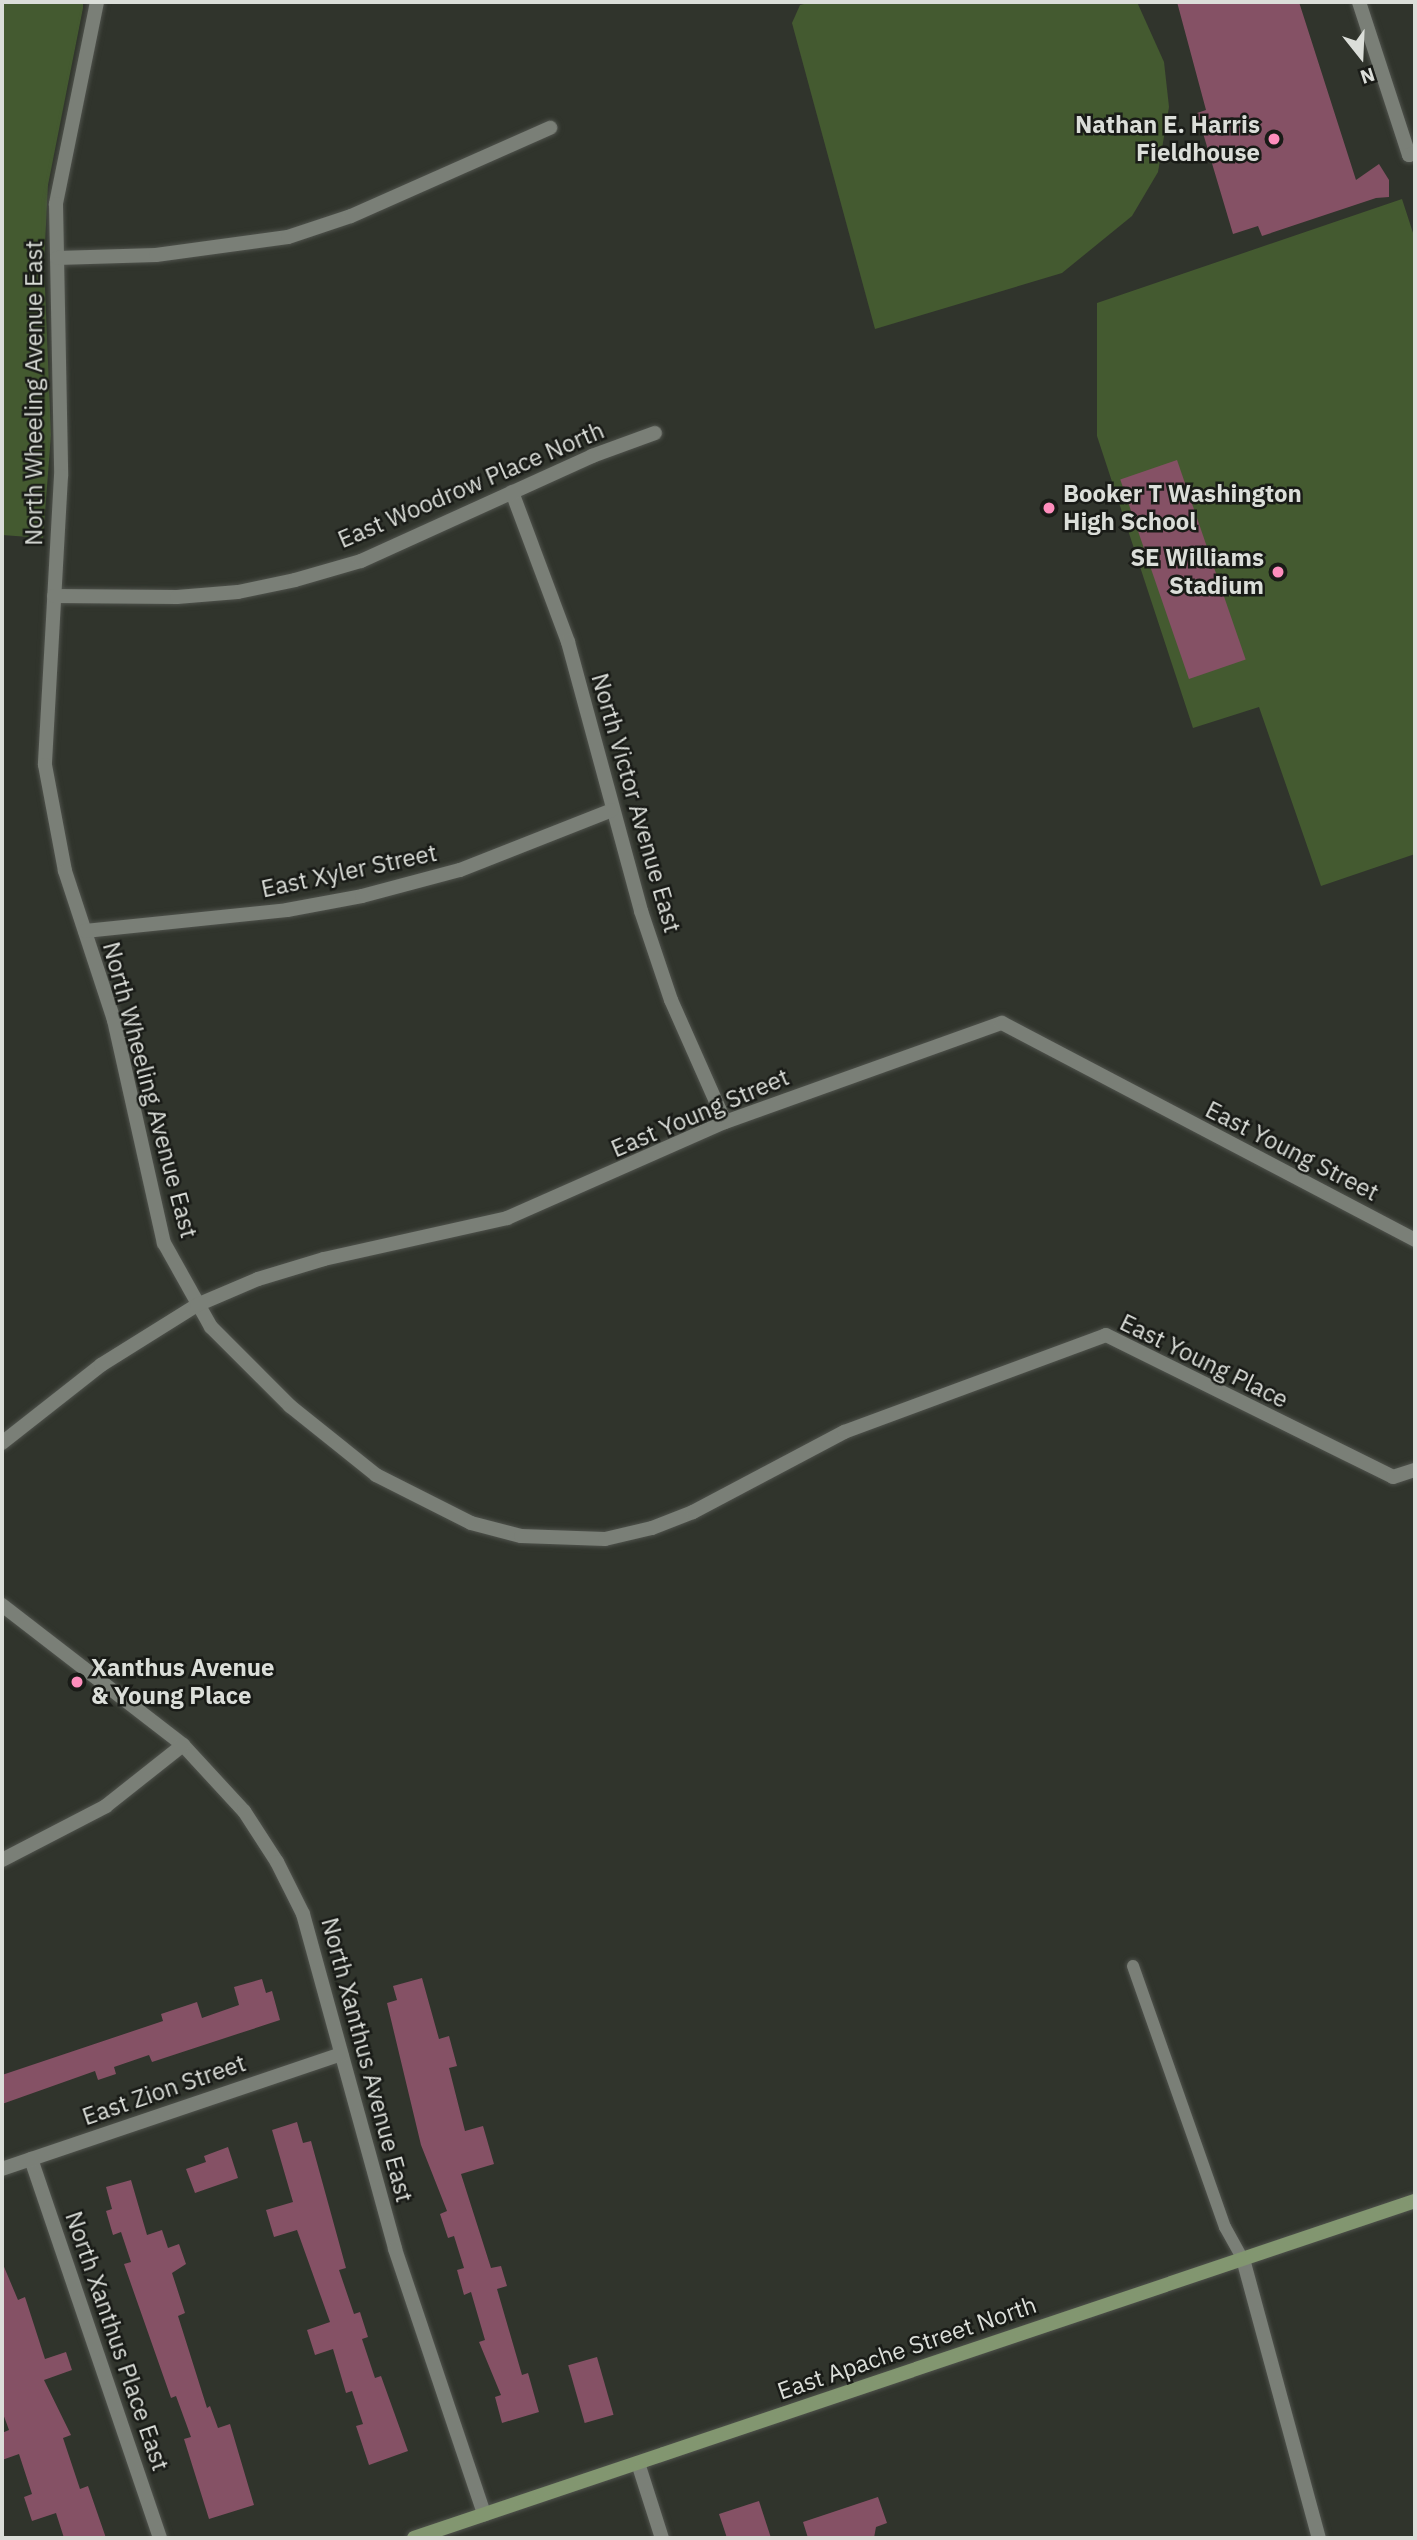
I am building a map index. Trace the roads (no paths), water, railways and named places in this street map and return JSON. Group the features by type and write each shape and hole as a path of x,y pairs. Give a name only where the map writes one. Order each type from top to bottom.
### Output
{"main road":[{"name":"East Apache Street North","path":"414,2538 1415,2201"}],"street":[{"name":"North Wheeling Avenue East","path":"97,2 65,146 56,204 61,476 45,765 65,871 114,1020 164,1243 197,1306 243,1362 330,1441 376,1475 471,1523 521,1536 562,1541 606,1539 683,1516 844,1432 968,1383"},
{"path":"1359,2 1412,154"},
{"path":"57,258 156,255 288,237 351,216 550,128"},
{"name":"East Woodrow Place North","path":"54,596 177,597 238,592 295,580 361,561 512,492 655,433"},
{"name":"North Victor Avenue East","path":"512,492 568,642 612,810 671,1000 724,1122"},
{"name":"East Xyler Street","path":"85,931 274,912 362,896 460,870 612,810"},
{"name":"East Young Street","path":"2,1443 101,1365 197,1306 258,1279 324,1259 507,1219 724,1122 1002,1023 1415,1240"},
{"name":"East Young Place","path":"968,1383 1106,1335 1393,1478 1415,1470"},
{"name":"North Xanthus Avenue East","path":"2,1605 183,1745 244,1811 277,1862 303,1914 395,2249 484,2514"},
{"path":"2,1860 106,1806 183,1745"},
{"name":"East Zion Street","path":"2,2169 341,2054"},
{"name":"North Xanthus Place East","path":"31,2159 160,2538"},
{"path":"1243,2259 1319,2538"},
{"path":"638,2463 662,2538"}],"lane":[{"path":"1133,1966 1225,2227 1243,2259"}],"place":[{"name":"Nathan E. Harris Fieldhouse","path":"1274,139"},
{"name":"Booker T Washington High School","path":"1049,508"},
{"name":"SE Williams Stadium","path":"1278,572"},
{"name":"Xanthus Avenue & Young Place","path":"77,1682"}]}
